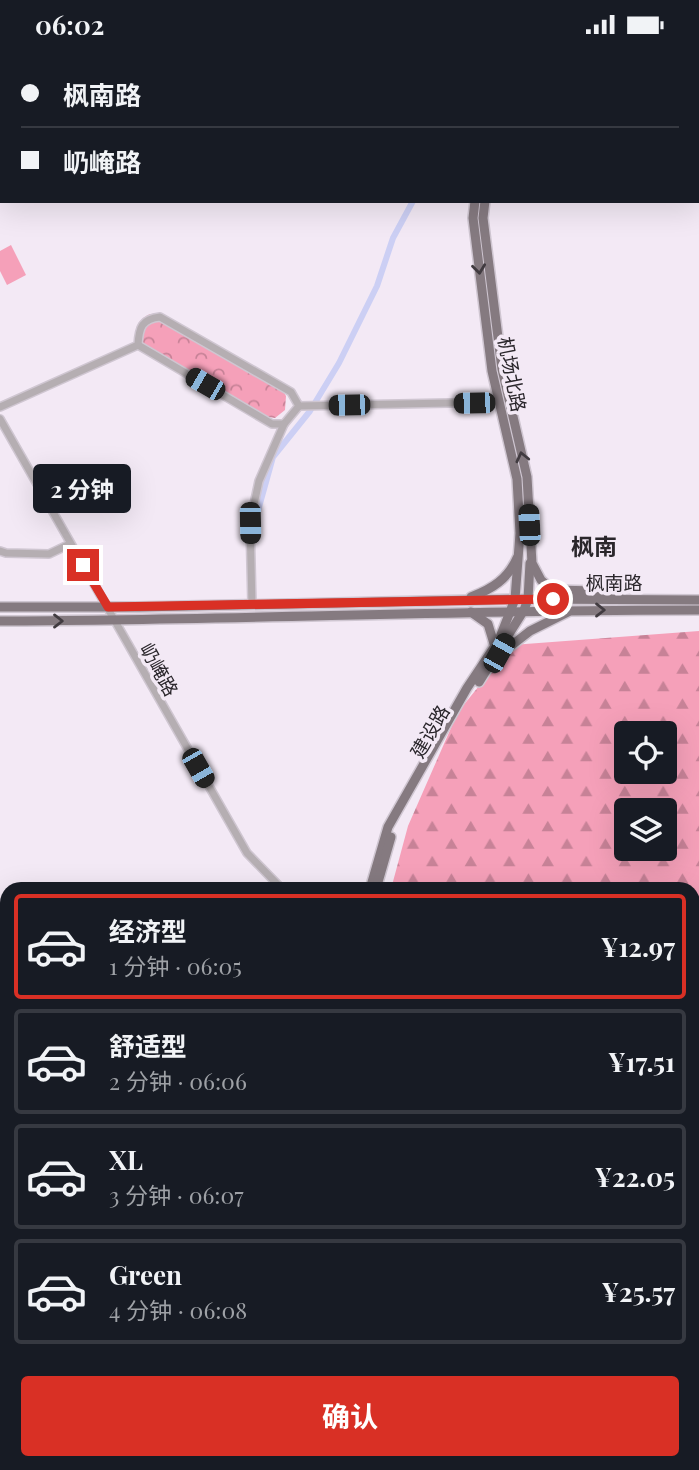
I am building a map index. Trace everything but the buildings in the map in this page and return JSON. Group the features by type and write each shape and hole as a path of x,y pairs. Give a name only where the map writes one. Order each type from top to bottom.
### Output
{"main road":[{"name":"机场北路","path":"475,203 473,218 492,370 517,479 520,553 515,599"},
{"name":"机场北路","path":"485,203 483,218 502,369 527,477 531,549"},
{"name":"建设路","path":"378,882 393,830 471,693 496,658 524,610 528,599 531,549"},
{"path":"531,549 535,570 552,590 597,591 630,600"},
{"path":"463,600 498,584 510,571 520,553"},
{"name":"建设路","path":"372,882 388,827 467,688 495,647 515,599"},
{"name":"枫南路","path":"0,607 515,599 699,600"},
{"name":"枫南路","path":"0,621 115,621 524,610 699,610"},
{"path":"496,658 530,631 572,610"},
{"path":"469,611 488,624 495,647"}],"street":[{"path":"138,345 142,323 149,318 160,317 292,392 299,406"},
{"path":"0,407 138,345"},
{"path":"138,345 272,424 284,424"},
{"path":"252,605 250,523 259,481 284,424 299,406 499,402"},
{"name":"屷崦路","path":"0,419 247,853 275,882"},
{"path":"0,551 49,554 70,544"}],"green space":[{"path":"11,245 26,275 7,285 0,271 0,251"},
{"path":"150,314 157,315 283,391 286,396 285,410 275,418 262,416 141,342 136,329 142,319"},
{"path":"699,631 699,882 393,882 408,826 458,712 512,645"}],"waterway":[{"path":"254,525 273,457 310,411 339,363 377,286 393,238 412,203"}],"district":[{"name":"枫南","path":"594,545"}],"route":[{"path":"83,565 108,607 553,599"}]}
